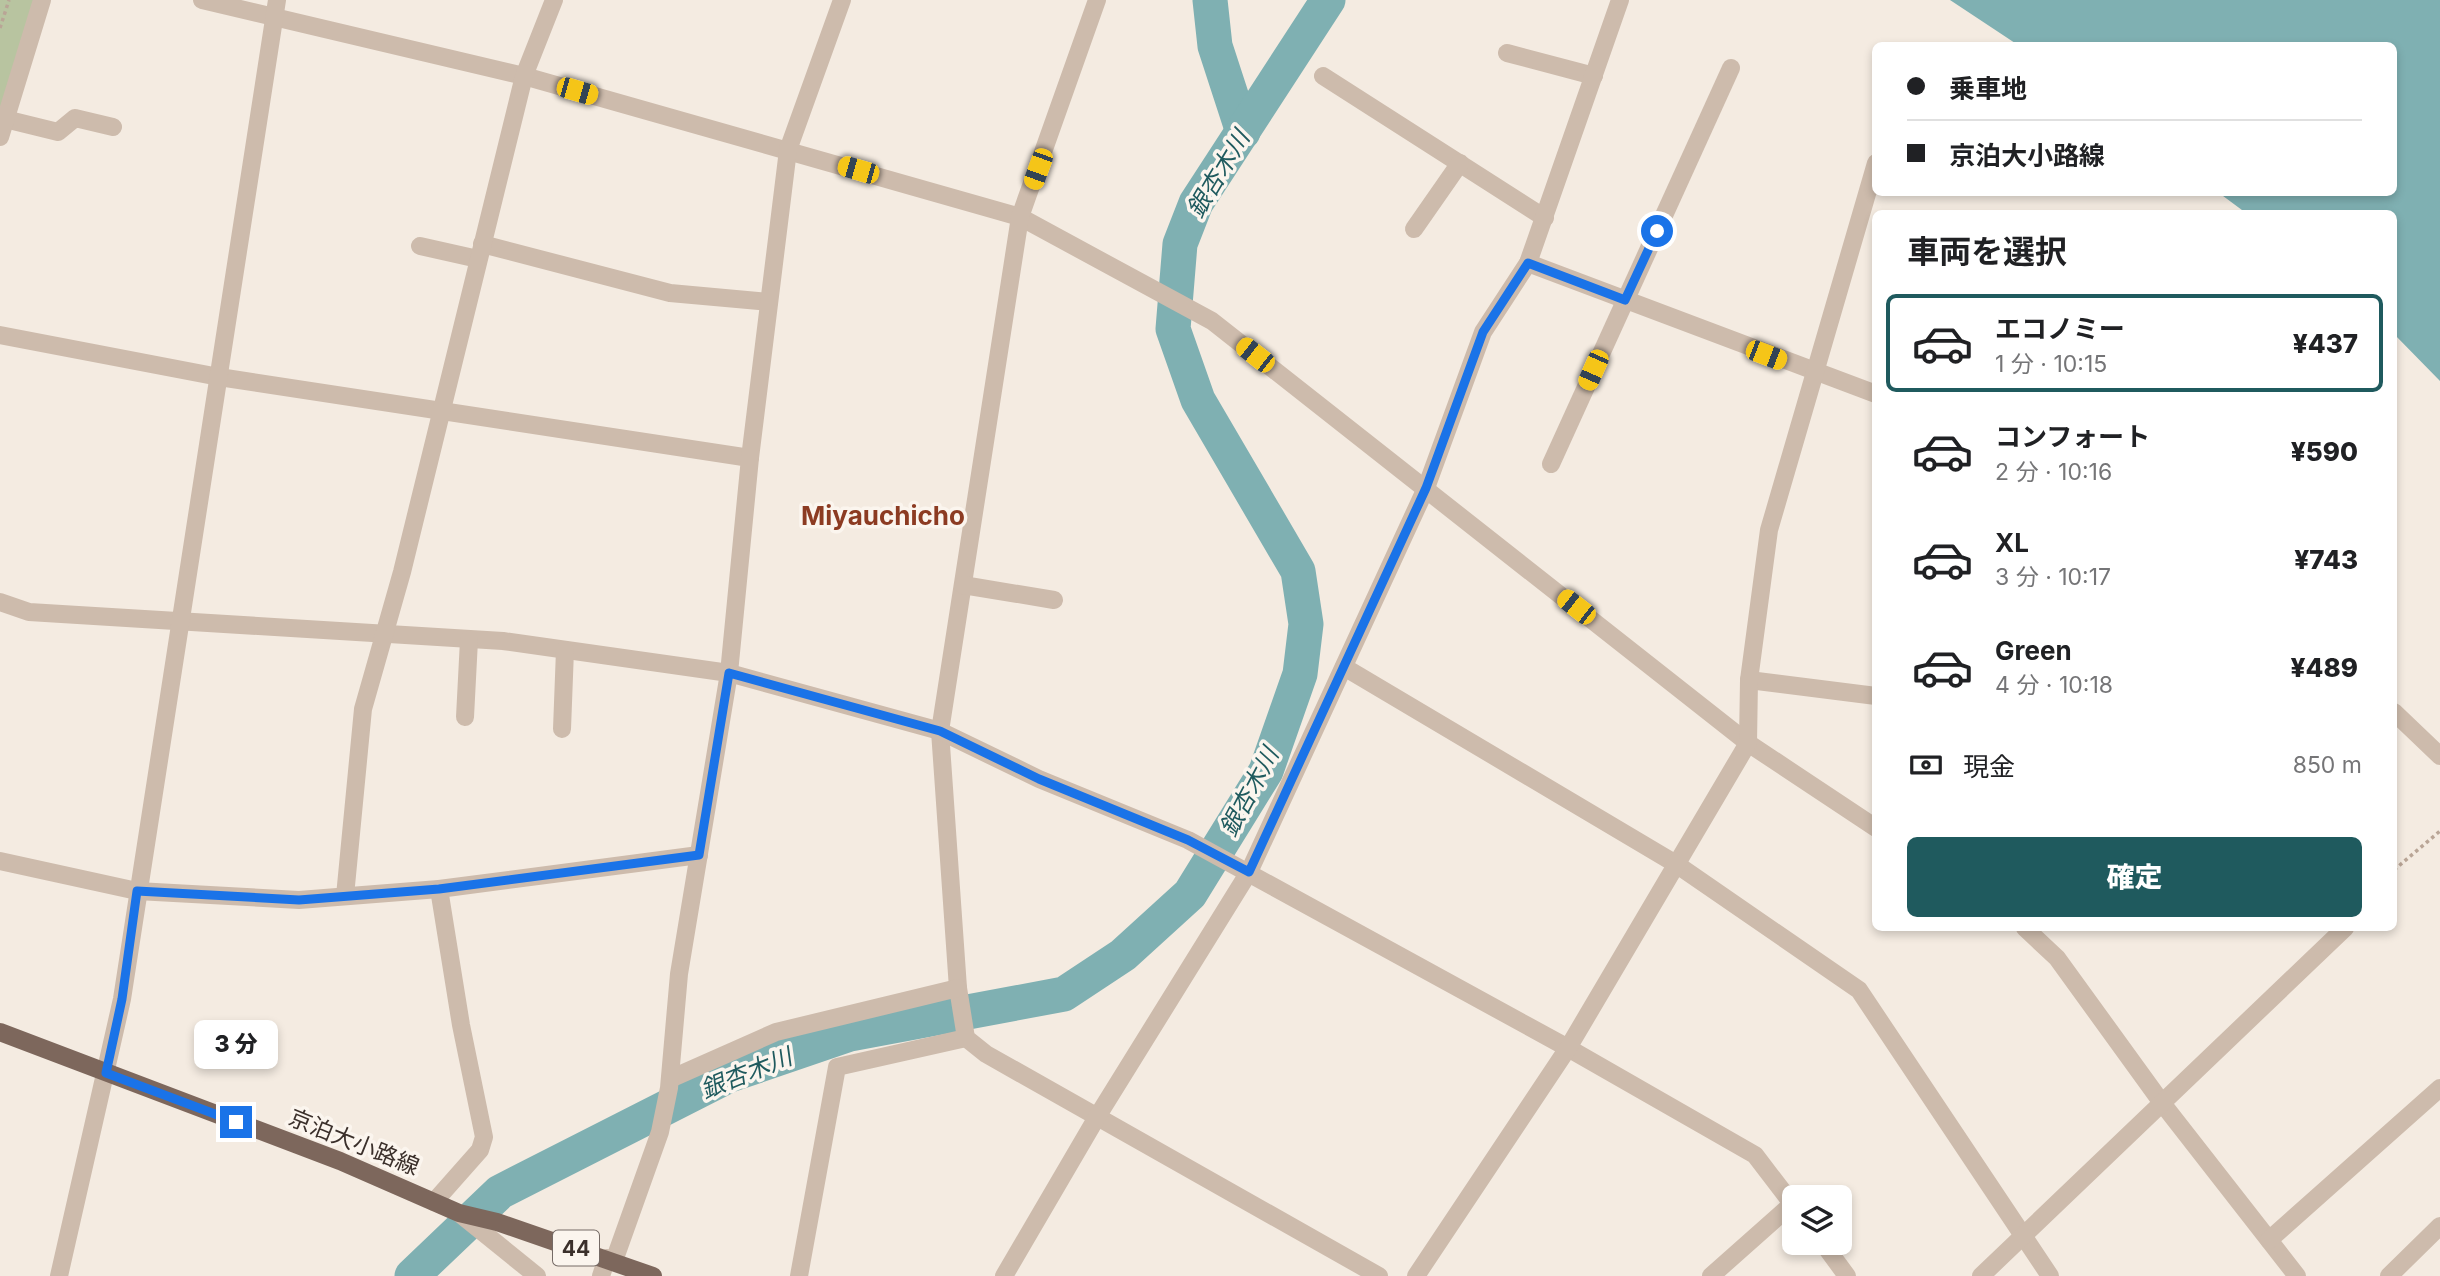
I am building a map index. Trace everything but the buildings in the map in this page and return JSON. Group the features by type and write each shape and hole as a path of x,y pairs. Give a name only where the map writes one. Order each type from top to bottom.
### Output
{"main road":[{"name":"京泊大小路線","path":"0,1032 340,1161 491,1227 610,1259 653,1276"}],"street":[{"path":"42,0 3,128 58,132 75,118 113,127"},
{"path":"202,0 276,8 1020,217 1153,286 1212,321 1748,743 1872,825"},
{"path":"345,896 363,709 384,636 524,76 554,0"},
{"path":"601,1276 660,1132 670,1083 679,974 729,673 750,458 788,150 842,0"},
{"path":"1097,0 1020,217 940,731 958,988 966,1038 986,1054 1380,1276"},
{"path":"1004,1276 1097,1116 1249,872 1426,488 1483,332 1528,263 1620,0"},
{"path":"59,1276 122,999 276,8"},
{"path":"1507,52 1594,76"},
{"path":"1551,464 1731,68"},
{"path":"1323,76 1545,218"},
{"path":"1414,229 1460,163"},
{"path":"1416,1276 1568,1048 1748,743 1749,680 1769,530 1872,176"},
{"path":"420,246 480,251 670,293 769,302"},
{"path":"1528,263 1813,373 1872,393"},
{"path":"0,335 219,377 750,458"},
{"path":"963,585 1054,600"},
{"path":"0,602 29,612 469,640 565,650 729,673 940,731 1039,779 1188,840 1249,872 1568,1048 1755,1155 1782,1191"},
{"path":"465,717 469,640"},
{"path":"562,729 565,650"},
{"path":"1344,667 1676,864 1859,990 2050,1276"},
{"path":"1749,680 1872,695"},
{"path":"2397,715 2440,756"},
{"path":"0,861 137,891 299,900 439,889 699,855"},
{"path":"439,889 461,1025 484,1137 480,1150 447,1208"},
{"path":"2033,931 2057,958 2162,1103 2297,1276"},
{"path":"1981,1276 2342,931"},
{"path":"670,1083 776,1032 958,988"},
{"path":"799,1276 837,1067 966,1038"},
{"path":"2269,1240 2440,1088"},
{"path":"1711,1276 1782,1215"},
{"path":"2389,1276 2440,1226"},
{"path":"491,1227 537,1276"},
{"path":"1832,1255 1847,1276"}],"path":[{"path":"0,29 9,0"},
{"path":"2397,867 2440,831"}],"green space":[{"path":"0,0 36,0 0,116"}],"water":[{"path":"1950,0 2440,0 2440,381 2397,337 2397,210 2242,210 2223,196 2397,196 2397,42 2013,42"}],"waterway":[{"path":"1210,0 1215,46 1243,132"},
{"name":"銀杏木川","path":"412,1276 500,1192 730,1075 850,1034 1064,994 1123,955 1190,894 1266,771 1300,674 1306,624 1298,571 1198,400 1173,329 1180,244 1196,203 1328,0"}],"district":[{"name":"Miyauchicho","path":"883,515"}],"route":[{"path":"236,1122 106,1073 122,999 137,891 299,900 439,889 699,855 729,673 940,731 1039,779 1188,840 1249,872 1426,488 1483,332 1528,263 1625,300 1657,231"}]}
